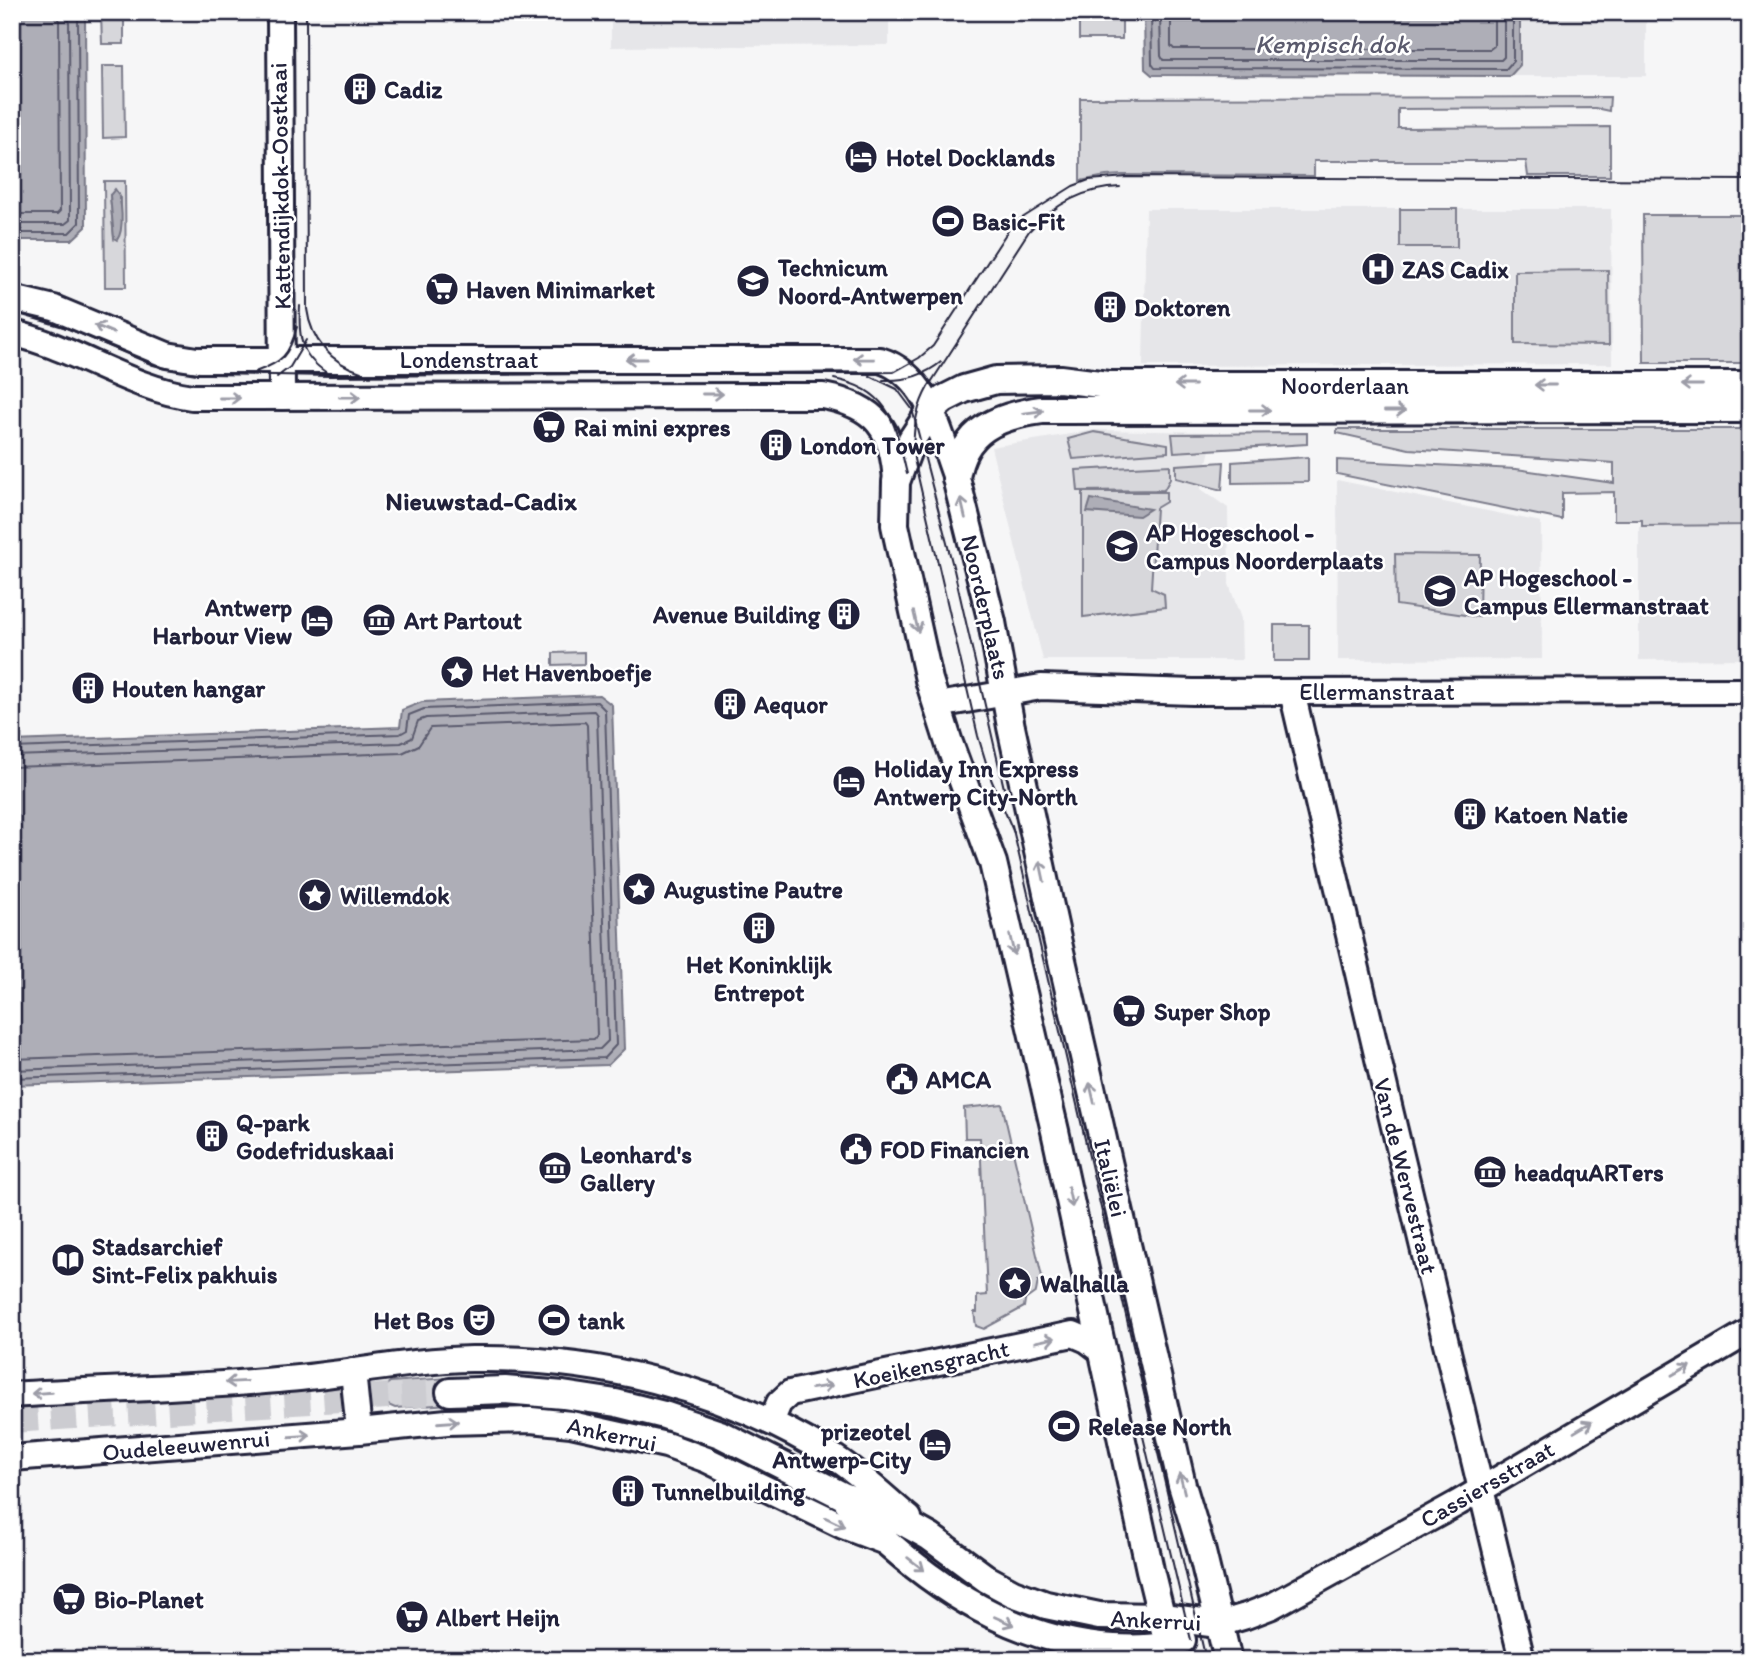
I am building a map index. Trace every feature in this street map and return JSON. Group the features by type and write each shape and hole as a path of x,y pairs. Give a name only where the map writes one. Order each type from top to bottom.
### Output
{"main road":[{"name":"Noorderlaan","path":"933,401 984,383 1059,379 1108,385 1625,397 1750,409"},
{"name":"Noorderlaan","path":"971,438 1002,419 1042,410 1625,397 1750,385"},
{"path":"933,401 912,439 896,482 895,525 929,680 938,705"},
{"path":"956,478 958,463 971,438"},
{"name":"Noorderplaats","path":"956,478 992,622 1006,693"},
{"name":"Italiëlei","path":"1006,693 1056,934 1139,1303 1182,1485 1201,1548 1228,1660"},
{"name":"Italiëlei","path":"938,705 949,743 993,863 1055,1130 1150,1570 1171,1653"},
{"name":"Ankerrui","path":"450,1392 505,1390 563,1395 615,1403 664,1415 720,1434 843,1496 878,1508 930,1537 987,1579 1013,1593 1046,1605 1099,1616 1162,1617 1219,1624"},
{"name":"Ankerrui","path":"843,1496 888,1543 945,1586 1000,1620 1044,1637 1093,1647 1134,1648 1171,1653 1219,1624"},
{"path":"1099,1616 1114,1614 1134,1604 1146,1587 1150,1570"}],"street":[{"name":"Kattendijkdok-Oostkaai","path":"279,12 282,397"},
{"name":"Londenstraat","path":"12,298 54,309 167,355 197,360 872,358 900,369 933,401"},
{"name":"Londenstraat","path":"12,332 167,392 206,398 803,394 849,402 873,415 883,426 912,439"},
{"path":"933,401 942,442 956,478"},
{"path":"883,426 893,450 896,482"},
{"name":"Noorderlaan","path":"912,439 942,442 971,438"},
{"name":"Ellermanstraat","path":"1006,693 1041,687 1193,692 1750,691"},
{"name":"Van de Wervestraat","path":"1292,692 1522,1660"},
{"name":"Noorderplaats","path":"938,705 1006,693"},
{"name":"Cassiersstraat","path":"1219,1624 1272,1606 1482,1488 1750,1331"},
{"name":"Koeikensgracht","path":"771,1422 779,1403 790,1393 1073,1334 1103,1352"},
{"path":"12,1395 286,1379 470,1359 537,1360 585,1365 624,1372 682,1388 771,1422 845,1465 930,1537"},
{"path":"353,1371 359,1432"},
{"name":"Ankerrui","path":"359,1432 447,1422 506,1419 571,1424 620,1434 666,1445 707,1460 843,1526 888,1543"},
{"name":"Oudeleeuwenrui","path":"12,1458 359,1432"}],"shaded area":[{"path":"101,12 124,12 124,44 102,44"},
{"path":"611,12 889,12 889,45 611,47"},
{"path":"1079,12 1122,12 1122,39 1079,39"},
{"path":"1520,12 1646,12 1646,76 1510,76 1520,65"},
{"path":"102,66 124,66 125,137 103,138"},
{"path":"1610,97 1609,111 1595,108 1398,109 1398,128 1610,127 1610,176 1528,176 1526,161 1314,161 1314,176 1123,175 1080,181 1080,98"},
{"path":"104,181 125,181 126,287 105,287","holes":["110,195 121,198 121,226 114,238"]},
{"name":"ZAS Cadix","path":"1146,209 1611,209 1612,364 1143,366"},
{"path":"1400,209 1457,209 1457,247 1400,247"},
{"path":"1643,215 1750,215 1750,363 1644,363"},
{"path":"1608,270 1609,345 1515,344 1515,271"},
{"path":"1337,429 1750,429 1750,525 1642,526 1642,520 1614,520 1614,492 1562,493 1562,520 1337,474 1337,460 1516,469 1614,483 1614,463 1409,449 1337,433"},
{"name":"AP Hogeschool - Campus Noorderplaats","path":"1095,430 1214,432 1201,489 1228,508 1229,584 1241,619 1242,660 1043,660 991,447"},
{"path":"1094,432 1168,444 1168,452 1073,459 1068,439"},
{"path":"1307,433 1307,444 1174,452 1172,434"},
{"path":"1308,457 1308,482 1232,483 1232,462"},
{"path":"1224,462 1222,490 1176,478 1176,465"},
{"path":"1170,465 1170,479 1164,490 1078,491 1076,470"},
{"name":"AP Hogeschool - Campus Ellermanstraat","path":"1337,480 1541,522 1542,659 1338,660"},
{"path":"1083,492 1166,492 1166,502 1156,508 1151,588 1164,594 1165,607 1083,617"},
{"path":"1639,526 1750,526 1750,659 1639,660"},
{"path":"1395,554 1480,555 1479,617 1396,605"},
{"path":"1274,625 1309,625 1309,661 1274,661"},
{"path":"584,652 584,664 553,665 553,653"},
{"path":"1002,1104 1043,1281 1038,1281 1036,1292 1025,1300 1024,1307 984,1329 976,1326 974,1312 977,1312 977,1296 987,1295 980,1138 965,1138 964,1108"},
{"path":"448,1378 449,1404 395,1408 386,1404 385,1386 390,1382"}],"water":[{"path":"12,12 85,12 86,227 72,240 12,240"},
{"name":"Kempisch dok","path":"1144,12 1520,12 1520,65 1510,76 1152,75 1145,69"},
{"path":"115,189 122,214 117,240 114,238 110,195"},
{"path":"1091,499 1150,509 1139,516 1087,512"},
{"name":"Willemdok","path":"599,695 612,705 624,1049 608,1065 12,1085 12,741 400,727 402,710 422,702"}],"tunnel":[{"path":"12,1420 450,1392"}],"tram line":[{"path":"306,12 307,309 313,331 324,349 340,363 361,372"},
{"path":"12,312 67,328 153,365 210,374 331,376 894,372 919,358 933,346 1009,229 1073,186 1089,180 1127,177 1750,180"},
{"path":"1014,833 991,779 978,736 914,459 915,422 928,387 1029,231 1048,214 1070,200 1094,191 1120,187"},
{"path":"300,306 300,329 304,347 314,362 332,376"},
{"path":"255,372 284,356 297,327"},
{"path":"277,377 290,367 306,340"},
{"path":"883,380 914,376 941,362"},
{"path":"870,376 897,389 912,409 954,570 1006,797"},
{"path":"834,379 853,384 868,392 888,412 899,440 907,474"},
{"path":"1012,825 1206,1660"},
{"path":"1142,1432 1191,1640"}],"place":[{"name":"Cadiz","path":"360,89"},
{"name":"Hotel Docklands","path":"861,157"},
{"name":"Basic-Fit","path":"948,221"},
{"name":"ZAS Cadix","path":"1378,269"},
{"name":"Technicum Noord-Antwerpen","path":"753,281"},
{"name":"Haven Minimarket","path":"442,289"},
{"name":"Doktoren","path":"1110,307"},
{"name":"Rai mini expres","path":"549,427"},
{"name":"London Tower","path":"776,445"},
{"name":"AP Hogeschool - Campus Noorderplaats","path":"1122,546"},
{"name":"AP Hogeschool - Campus Ellermanstraat","path":"1440,591"},
{"name":"Avenue Building","path":"844,614"},
{"name":"Art Partout","path":"379,620"},
{"name":"Antwerp Harbour View","path":"317,621"},
{"name":"Het Havenboefje","path":"457,672"},
{"name":"Houten hangar","path":"88,688"},
{"name":"Aequor","path":"730,704"},
{"name":"Holiday Inn Express Antwerp City-North","path":"849,782"},
{"name":"Katoen Natie","path":"1470,814"},
{"name":"Augustine Pautre","path":"639,889"},
{"name":"Willemdok","path":"315,895"},
{"name":"Het Koninklijk Entrepot","path":"759,928"},
{"name":"Super Shop","path":"1129,1011"},
{"name":"AMCA","path":"902,1079"},
{"name":"Q-park Godefriduskaai","path":"212,1136"},
{"name":"FOD Financien","path":"856,1149"},
{"name":"Leonhard's Gallery","path":"555,1168"},
{"name":"headquARTers","path":"1490,1172"},
{"name":"Stadsarchief Sint-Felix pakhuis","path":"68,1260"},
{"name":"Walhalla","path":"1015,1283"},
{"name":"Het Bos","path":"479,1320"},
{"name":"tank","path":"554,1320"},
{"name":"Release North","path":"1064,1426"},
{"name":"prizeotel Antwerp-City","path":"935,1445"},
{"name":"Tunnelbuilding","path":"628,1491"},
{"name":"Bio-Planet","path":"69,1599"},
{"name":"Albert Heijn","path":"412,1617"}],"district":[{"name":"Nieuwstad-Cadix","path":"481,501"}]}
